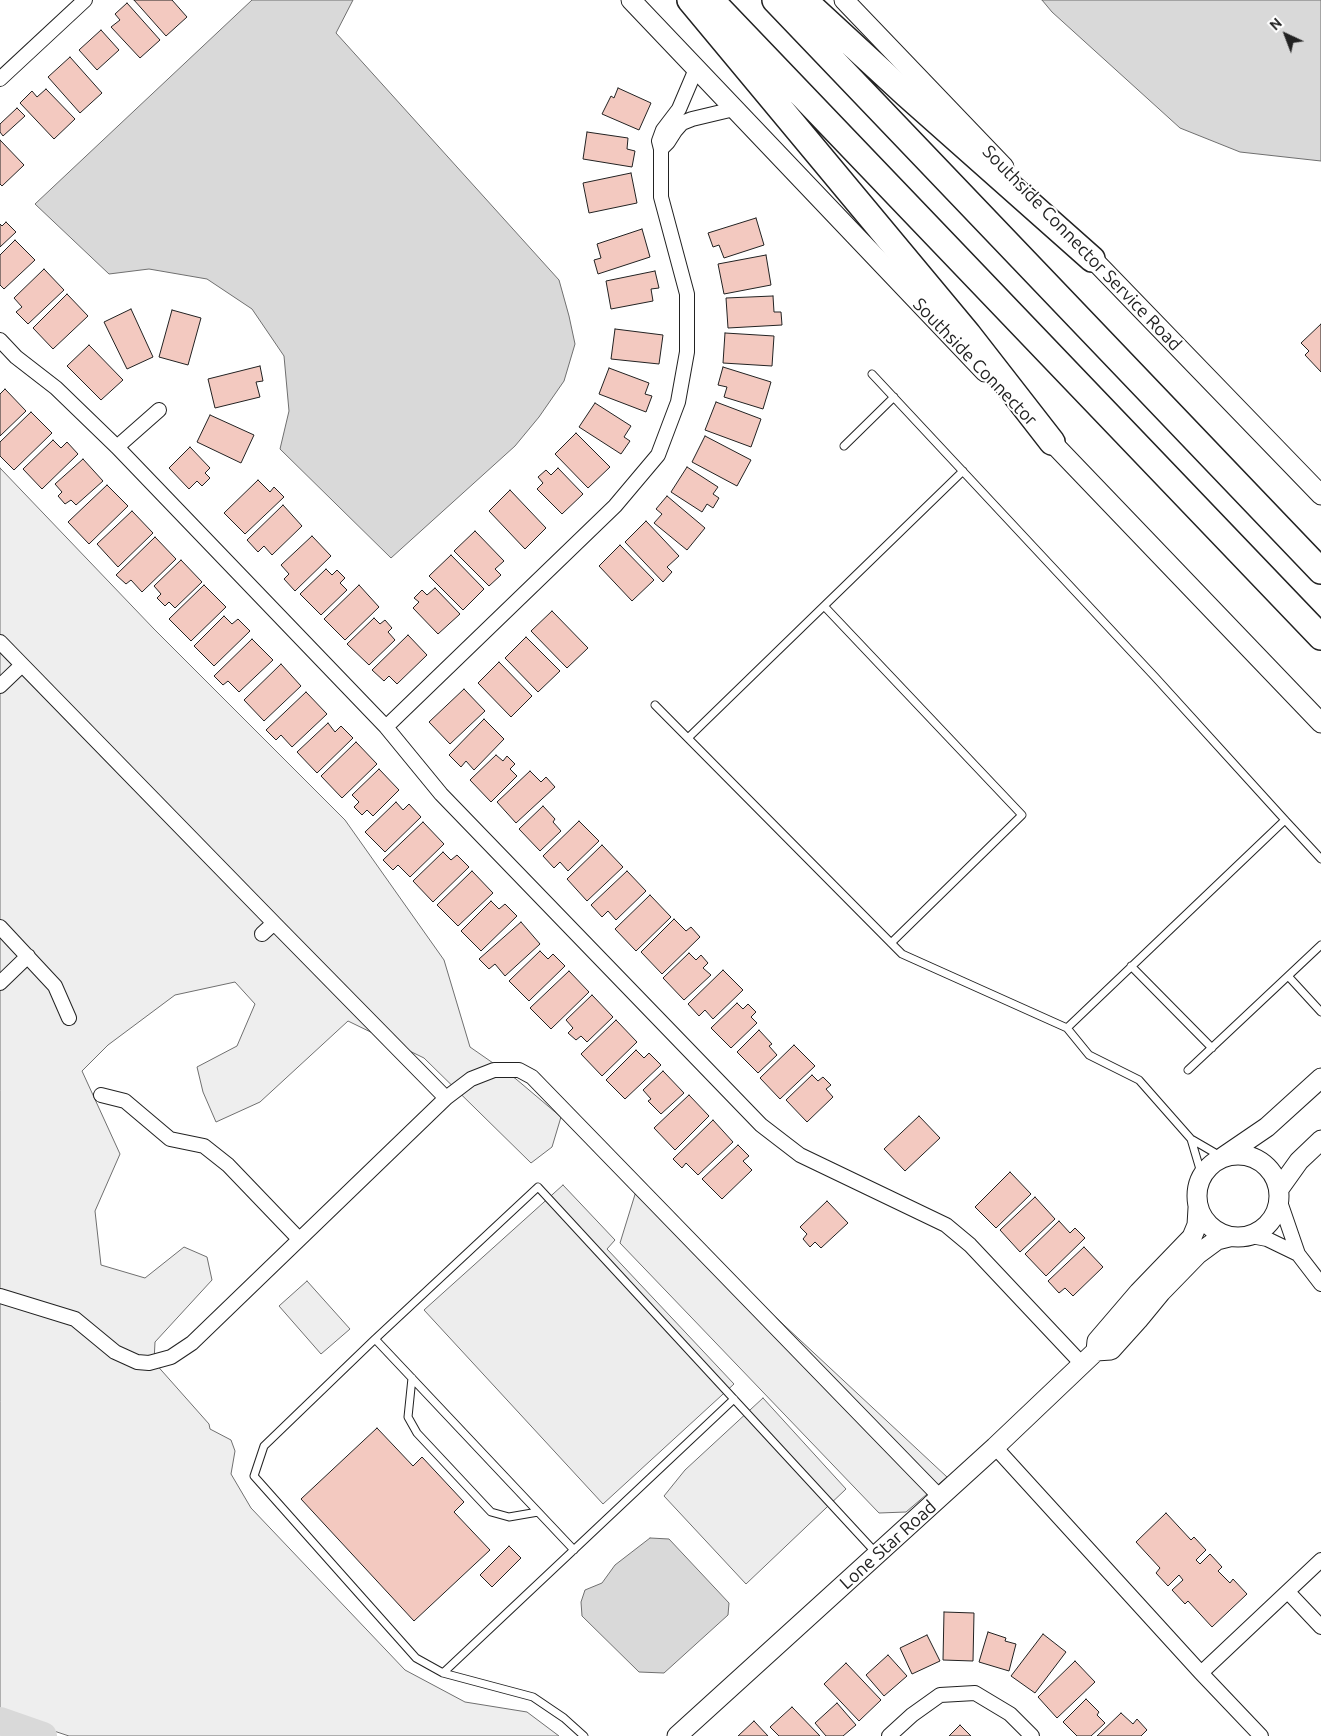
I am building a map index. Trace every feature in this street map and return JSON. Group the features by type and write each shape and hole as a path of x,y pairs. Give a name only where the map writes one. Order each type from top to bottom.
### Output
{"highway":[{"path":"690,0 962,327 1052,442"},
{"path":"711,0 1321,637"},
{"path":"775,0 1321,571"},
{"path":"804,0 906,94 1092,259"}],"street":[{"path":"0,80 85,0"},
{"name":"Southside Connector","path":"631,0 1321,723"},
{"name":"Southside Connector Service Road","path":"844,0 1321,495"},
{"path":"386,726 616,506 658,455 678,402 687,352 687,294 661,198 661,150 659,141 664,130 679,110 696,69"},
{"path":"661,150 682,123 734,109"},
{"path":"0,340 16,357 56,388 117,447 386,726 441,794 761,1125 800,1154 946,1225 970,1245 1089,1357"},
{"path":"117,447 159,410"},
{"path":"0,642 446,1098"},
{"path":"0,686 22,665"},
{"path":"262,934 274,923"},
{"path":"0,927 55,986 69,1018"},
{"path":"0,983 28,956"},
{"path":"0,1296 76,1319 115,1352 138,1362 149,1363 171,1358 192,1343 446,1098 471,1079 494,1070 519,1070 532,1077 940,1497"},
{"path":"1298,1254 1266,1239 1251,1236 1229,1237 1219,1233 1203,1218 1198,1208 1197,1192 1202,1176 1211,1166 1267,1127 1321,1078"},
{"path":"101,1095 125,1101 170,1139 204,1146 228,1165 299,1239"},
{"path":"1251,1236 1268,1224 1274,1216 1278,1206 1279,1192 1299,1161 1321,1140"},
{"path":"1223,1158 1235,1155 1247,1156 1258,1160 1268,1168 1275,1177 1298,1254 1321,1284"},
{"name":"Lone Star Road","path":"677,1736 995,1447 1089,1357 1097,1340 1139,1292 1192,1237 1197,1225 1198,1208"},
{"name":"Lone Star Road","path":"1089,1357 1111,1350 1161,1292 1198,1254 1217,1240 1229,1237"},
{"path":"995,1447 1261,1736"},
{"path":"1201,1673 1321,1560"},
{"path":"1288,1592 1321,1627"},
{"path":"890,1736 912,1715 940,1695 975,1693 1010,1714 1032,1736"}],"lane":[{"path":"872,374 1155,676 1321,859"},
{"path":"844,446 894,397"},
{"path":"688,738 963,472"},
{"path":"824,606 1022,816 890,943"},
{"path":"655,705 902,954 1067,1028 1089,1055 1139,1080 1192,1139 1223,1158"},
{"path":"1067,1028 1285,820"},
{"path":"1188,1070 1321,945"},
{"path":"1132,966 1212,1048"},
{"path":"1288,976 1321,1012"},
{"path":"1192,1139 1202,1176"},
{"path":"584,1736 564,1718 534,1698 443,1673 416,1658 254,1476 264,1446 375,1339 538,1187 877,1554"},
{"path":"375,1339 574,1550"},
{"path":"412,1378 408,1417 417,1433 491,1512 509,1517 538,1512"},
{"path":"443,1673 734,1399"}],"shaded area":[{"path":"252,0 353,0 336,33 559,280 569,316 575,344 564,381 539,417 515,446 391,558 280,449 289,411 284,356 252,309 207,279 149,269 109,274 35,204"},
{"path":"1042,0 1321,0 1321,161 1240,152 1180,128 1052,12"},
{"path":"0,468 154,629 345,820 444,960 470,1047 516,1079 561,1117 552,1147 531,1163 424,1058 348,1021 260,1102 216,1122 203,1092 197,1067 237,1046 255,1004 235,982 175,995 108,1045 82,1071 120,1154 95,1211 101,1265 145,1278 184,1247 207,1257 212,1280 155,1342 154,1362 209,1424 210,1429 231,1440 235,1451 231,1474 251,1508 405,1670 465,1702 527,1712 559,1736 69,1736 0,1713"},
{"path":"563,1185 615,1240 607,1249 734,1384 603,1504 424,1310"},
{"path":"637,1188 947,1477 906,1512 879,1513 620,1243"},
{"path":"307,1281 350,1329 321,1354 279,1306"},
{"path":"763,1398 846,1489 746,1584 664,1496 685,1470"},
{"path":"650,1538 669,1539 729,1603 728,1615 664,1673 639,1672 582,1616 581,1602 585,1590 602,1583 615,1565"}],"building":[{"path":"134,0 172,0 187,17 166,36"},
{"path":"127,3 160,40 140,58 111,27 120,20 115,14"},
{"path":"101,30 119,50 97,70 79,50"},
{"path":"70,57 102,93 80,113 48,77"},
{"path":"618,88 651,103 639,130 602,114 611,96 614,98"},
{"path":"46,89 75,119 54,139 20,103 32,91 37,97"},
{"path":"17,108 25,116 3,136 0,132 0,124"},
{"path":"587,132 628,138 627,149 635,151 632,167 583,159"},
{"path":"0,140 24,165 2,186 0,184"},
{"path":"631,173 637,203 589,213 583,183"},
{"path":"756,218 764,245 724,258 719,245 713,247 708,233"},
{"path":"6,222 16,232 0,247 0,224 2,226"},
{"path":"642,229 650,257 598,274 594,260 601,258 597,244"},
{"path":"15,240 35,260 4,289 0,285 0,255"},
{"path":"766,255 771,285 724,294 718,264"},
{"path":"44,269 64,290 28,324 16,312 22,307 14,298"},
{"path":"655,271 659,288 651,289 653,301 611,309 606,281"},
{"path":"67,294 88,316 53,349 33,328"},
{"path":"773,296 774,312 781,312 782,325 728,328 726,298"},
{"path":"131,309 153,357 127,369 104,322"},
{"path":"172,310 201,318 188,365 159,357"},
{"path":"1321,324 1321,372 1305,355 1309,351 1301,343"},
{"path":"615,329 663,335 659,364 611,359"},
{"path":"725,333 774,336 772,366 723,363"},
{"path":"89,345 123,380 101,400 67,366"},
{"path":"260,366 263,381 256,382 260,397 215,408 208,379"},
{"path":"723,367 771,382 763,409 724,397 727,387 718,385"},
{"path":"609,368 649,383 645,394 652,396 646,412 599,394"},
{"path":"5,389 26,411 0,436 0,394"},
{"path":"716,402 761,419 751,447 705,430"},
{"path":"595,403 631,426 624,437 630,441 621,454 579,427"},
{"path":"31,412 52,433 14,470 0,456 0,442"},
{"path":"210,415 254,435 241,463 197,442"},
{"path":"576,433 610,467 588,488 555,454"},
{"path":"705,436 751,460 737,486 692,462"},
{"path":"53,440 61,448 67,442 78,454 42,489 23,469"},
{"path":"190,447 210,468 205,473 210,478 202,486 197,481 189,489 169,468"},
{"path":"83,459 103,481 76,505 71,500 65,504 58,496 62,492 55,484"},
{"path":"687,467 718,487 713,494 719,498 713,508 707,504 702,512 671,492"},
{"path":"558,468 583,494 562,514 537,489 543,483 538,477 546,470 551,475"},
{"path":"258,480 270,492 274,487 284,497 245,534 224,513"},
{"path":"107,485 128,506 89,544 68,522"},
{"path":"510,490 546,528 525,549 489,511"},
{"path":"667,496 705,528 687,550 654,523 662,514 656,509"},
{"path":"283,505 302,526 272,555 264,546 258,552 247,540"},
{"path":"132,511 153,533 118,567 97,544"},
{"path":"646,521 679,556 667,567 672,572 663,582 625,542"},
{"path":"475,531 504,561 495,569 501,575 489,586 454,551"},
{"path":"312,536 331,556 295,591 284,579 289,574 281,565"},
{"path":"155,537 176,559 142,592 131,580 126,584 116,575"},
{"path":"620,545 654,580 632,601 599,566"},
{"path":"451,555 484,589 463,610 429,576"},
{"path":"181,560 202,582 175,608 169,602 165,606 157,598 161,594 154,586"},
{"path":"326,569 332,575 337,570 345,578 340,583 347,590 321,615 300,594"},
{"path":"204,585 226,607 191,641 169,619"},
{"path":"359,585 379,607 345,640 324,619"},
{"path":"435,588 460,614 438,634 413,608 419,602 414,598 422,590 427,595"},
{"path":"552,611 588,648 567,668 531,631"},
{"path":"224,616 232,624 238,619 250,631 214,666 194,646"},
{"path":"374,618 380,624 385,620 392,628 388,632 395,640 369,665 347,644"},
{"path":"408,635 427,655 397,684 389,676 384,681 372,670"},
{"path":"526,637 560,671 538,692 505,658"},
{"path":"252,639 273,660 239,692 228,681 223,685 214,676"},
{"path":"499,662 532,696 511,717 478,683"},
{"path":"281,664 301,686 264,721 244,700"},
{"path":"464,689 485,711 450,744 429,722"},
{"path":"306,692 327,714 292,747 281,735 276,740 266,730"},
{"path":"484,719 504,739 474,770 466,761 461,767 449,755"},
{"path":"328,723 335,732 341,726 353,738 317,773 297,752"},
{"path":"356,742 377,764 342,798 321,776"},
{"path":"496,755 503,761 507,756 515,764 510,769 517,776 491,802 470,780"},
{"path":"379,769 399,790 373,816 367,810 362,815 354,807 359,802 352,795"},
{"path":"530,771 541,782 546,777 555,787 516,823 497,802"},
{"path":"396,802 403,810 409,804 421,817 385,852 365,832"},
{"path":"543,806 555,819 553,822 561,831 540,851 519,829"},
{"path":"579,821 599,841 568,871 560,862 554,868 543,856"},
{"path":"423,822 444,844 410,877 398,865 393,870 383,860"},
{"path":"602,845 623,867 587,901 567,879"},
{"path":"443,852 451,860 457,855 469,867 433,902 413,881"},
{"path":"472,871 493,893 458,926 437,905"},
{"path":"627,871 646,891 616,920 608,911 602,917 591,905"},
{"path":"650,895 671,917 636,951 615,929"},
{"path":"491,901 499,909 505,904 517,916 481,951 461,931"},
{"path":"674,919 686,931 691,927 700,937 662,974 641,952"},
{"path":"521,922 540,944 505,976 495,964 489,969 479,959"},
{"path":"540,951 548,959 553,954 565,966 529,1001 509,981"},
{"path":"689,953 696,960 701,955 708,963 703,968 711,975 684,1000 663,978"},
{"path":"723,970 743,990 713,1019 705,1010 699,1016 688,1004"},
{"path":"569,971 589,992 551,1029 530,1008"},
{"path":"592,995 613,1017 587,1042 581,1036 576,1040 568,1033 573,1028 566,1020"},
{"path":"737,1003 743,1009 748,1004 756,1012 751,1017 757,1023 731,1048 711,1028"},
{"path":"616,1020 637,1042 602,1076 581,1054"},
{"path":"759,1030 772,1044 769,1046 777,1055 758,1073 737,1052"},
{"path":"794,1045 815,1066 780,1099 760,1078"},
{"path":"636,1050 644,1058 649,1053 661,1065 625,1099 606,1080"},
{"path":"663,1071 684,1093 661,1114 648,1101 651,1099 643,1090"},
{"path":"812,1075 818,1081 823,1077 831,1085 826,1089 833,1097 807,1122 786,1100"},
{"path":"689,1095 709,1116 675,1150 654,1128"},
{"path":"919,1116 940,1138 905,1171 884,1149"},
{"path":"713,1120 733,1142 698,1175 686,1163 682,1168 673,1159"},
{"path":"738,1145 749,1156 743,1161 752,1170 722,1199 702,1179"},
{"path":"1010,1172 1031,1194 996,1228 975,1207"},
{"path":"1035,1197 1055,1219 1020,1252 1000,1230"},
{"path":"827,1201 848,1223 821,1248 815,1242 810,1247 803,1239 807,1234 800,1227"},
{"path":"1059,1221 1070,1233 1075,1228 1085,1238 1046,1276 1025,1254"},
{"path":"1084,1247 1103,1267 1073,1296 1065,1288 1059,1293 1048,1281"},
{"path":"377,1428 413,1466 422,1457 464,1502 454,1512 490,1550 414,1621 301,1499"},
{"path":"1166,1513 1191,1540 1194,1537 1206,1550 1196,1560 1200,1564 1210,1554 1222,1567 1218,1571 1230,1583 1233,1579 1247,1594 1212,1627 1188,1601 1185,1604 1172,1590 1183,1580 1179,1575 1168,1586 1156,1573 1160,1568 1136,1542"},
{"path":"509,1546 521,1558 492,1587 480,1575"},
{"path":"944,1612 974,1613 973,1661 943,1660"},
{"path":"988,1632 1006,1638 1005,1641 1016,1644 1009,1671 979,1662"},
{"path":"1043,1634 1066,1652 1035,1693 1011,1676"},
{"path":"927,1635 940,1661 912,1674 900,1648"},
{"path":"888,1655 907,1676 884,1696 866,1675"},
{"path":"1075,1661 1095,1682 1057,1718 1038,1697"},
{"path":"846,1663 881,1700 859,1721 824,1684"},
{"path":"1086,1699 1099,1712 1097,1715 1105,1723 1091,1736 1077,1736 1063,1722"},
{"path":"837,1703 856,1725 843,1736 826,1736 815,1723"},
{"path":"792,1707 820,1736 779,1736 770,1727"},
{"path":"1121,1713 1133,1724 1137,1719 1147,1730 1141,1736 1097,1736"},
{"path":"754,1721 768,1736 738,1736"},
{"path":"960,1725 971,1736 949,1736"}],"waterway":[{"path":"0,1721 43,1736"}]}
